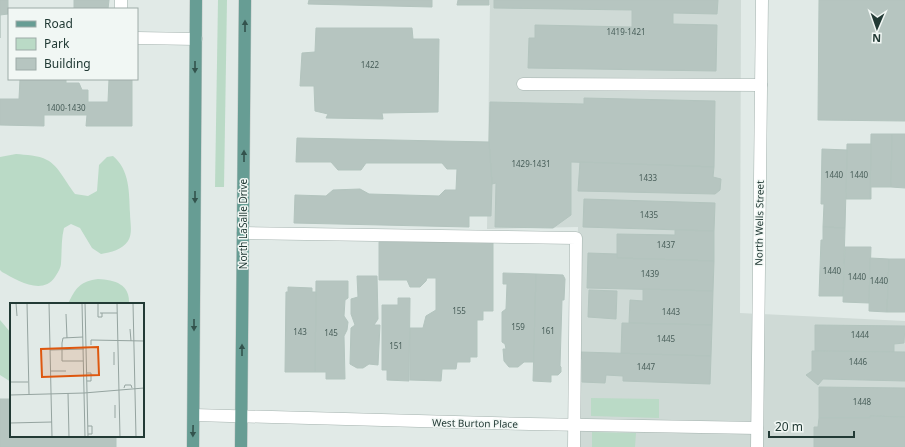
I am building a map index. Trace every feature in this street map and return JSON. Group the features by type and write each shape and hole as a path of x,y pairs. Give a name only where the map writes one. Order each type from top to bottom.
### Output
{"main road":[{"path":"193,447 196,0"},
{"name":"North LaSalle Drive","path":"241,447 245,0"}],"street":[{"name":"North Wells Street","path":"757,447 762,0"},
{"path":"138,38 196,39"},
{"path":"523,84 761,85"},
{"path":"243,233 576,238 574,447"},
{"name":"West Burton Place","path":"194,415 530,424 757,428"}],"shaded area":[{"path":"490,0 741,0 740,313 905,321 905,447 571,447 578,227 487,229"}],"green space":[{"path":"218,0 227,0 224,187 215,187"},
{"path":"16,154 36,156 51,162 59,170 75,194 88,196 97,191 99,165 107,157 113,156 123,168 128,182 131,227 130,238 126,244 119,249 101,254 92,248 80,228 71,224 64,228 60,267 50,283 36,286 29,285 2,272 0,270 0,157"},
{"path":"98,279 120,284 127,292 129,303 68,303 79,286"},
{"path":"0,320 10,332 10,381 0,375"},
{"path":"591,398 659,399 659,418 591,416"},
{"path":"592,432 636,433 635,447 592,447"}],"building":[{"path":"0,0 8,0 8,14 0,15"},
{"path":"74,0 109,0 108,8 74,8"},
{"path":"309,0 432,0 432,7 308,4"},
{"path":"458,0 489,0 489,5 457,5"},
{"path":"494,0 718,0 717,14 673,13 673,24 717,25 716,71 528,68 529,38 535,38 535,25 632,27 632,10 494,8"},
{"path":"819,0 905,0 905,121 818,120"},
{"path":"316,28 412,28 413,39 439,39 438,112 382,113 383,119 326,118 328,114 315,111 314,86 300,86 302,53 315,52"},
{"path":"20,80 66,80 66,83 79,83 82,90 88,90 88,102 108,102 109,80 132,80 132,126 86,126 87,115 44,115 44,126 0,125 0,99 19,99"},
{"path":"584,98 715,101 714,167 571,162 571,215 553,228 495,227 496,183 492,184 489,142 490,102 584,104"},
{"path":"871,134 892,134 891,187 871,187 870,199"},
{"path":"892,134 905,134 905,188 891,187"},
{"path":"297,138 489,142 492,184 491,216 469,216 469,227 294,223 295,195 326,196 333,190 360,189 369,194 439,196 445,190 456,190 457,169 447,169 442,163 366,163 361,170 338,170 331,162 296,162"},
{"path":"847,144 871,144 870,199 846,199"},
{"path":"822,149 847,150 845,228 823,227 824,204 821,204"},
{"path":"580,162 714,167 713,177 721,179 720,190 715,194 578,191"},
{"path":"584,199 715,203 714,231 583,227"},
{"path":"823,227 845,228 843,296 819,296 821,240 823,240"},
{"path":"675,230 714,231 714,261 617,258 617,234 675,235"},
{"path":"493,241 493,311 483,311 483,320 477,320 477,357 470,357 470,362 457,362 456,369 442,369 441,381 410,380 410,328 423,328 426,316 436,310 436,278 427,278 420,287 410,287 407,280 379,280 379,242"},
{"path":"845,247 871,247 869,303 843,302"},
{"path":"588,253 617,254 617,258 714,261 713,291 587,288"},
{"path":"870,258 889,259 887,312 869,311"},
{"path":"889,259 905,259 905,312 887,312"},
{"path":"503,273 536,274 534,362 524,362 518,367 509,367 504,361 503,349 506,349 505,344 502,342 502,312 506,309 507,284 503,284"},
{"path":"536,274 563,275 565,279 564,300 562,300 561,372 558,375 551,375 551,382 533,381"},
{"path":"357,276 377,276 378,319 374,325 380,325 378,365 369,364 363,368 357,368 350,364 351,328 355,325 351,314 351,299 358,297"},
{"path":"316,281 348,281 348,298 345,300 344,316 348,322 347,330 344,336 345,379 326,379 326,372 315,372"},
{"path":"288,287 312,288 312,292 316,292 315,372 285,372 286,292 288,292"},
{"path":"643,289 713,291 712,325 629,323 630,300 643,301"},
{"path":"589,290 617,291 616,319 588,317"},
{"path":"398,298 410,298 409,381 387,380 387,370 382,370 382,305 398,305"},
{"path":"622,323 712,325 711,356 621,354"},
{"path":"815,325 905,326 904,343 894,344 894,352 815,351"},
{"path":"812,351 905,352 905,381 823,379 818,385 806,375 812,371"},
{"path":"581,352 711,356 710,384 623,381 623,376 606,375 605,383 582,382"},
{"path":"819,387 905,388 905,417 870,416 870,418 819,418"},
{"path":"0,399 10,399 10,437 116,437 116,447 0,447"},
{"path":"870,416 905,417 905,447 814,447 814,427 818,427 819,418 870,418"}]}
